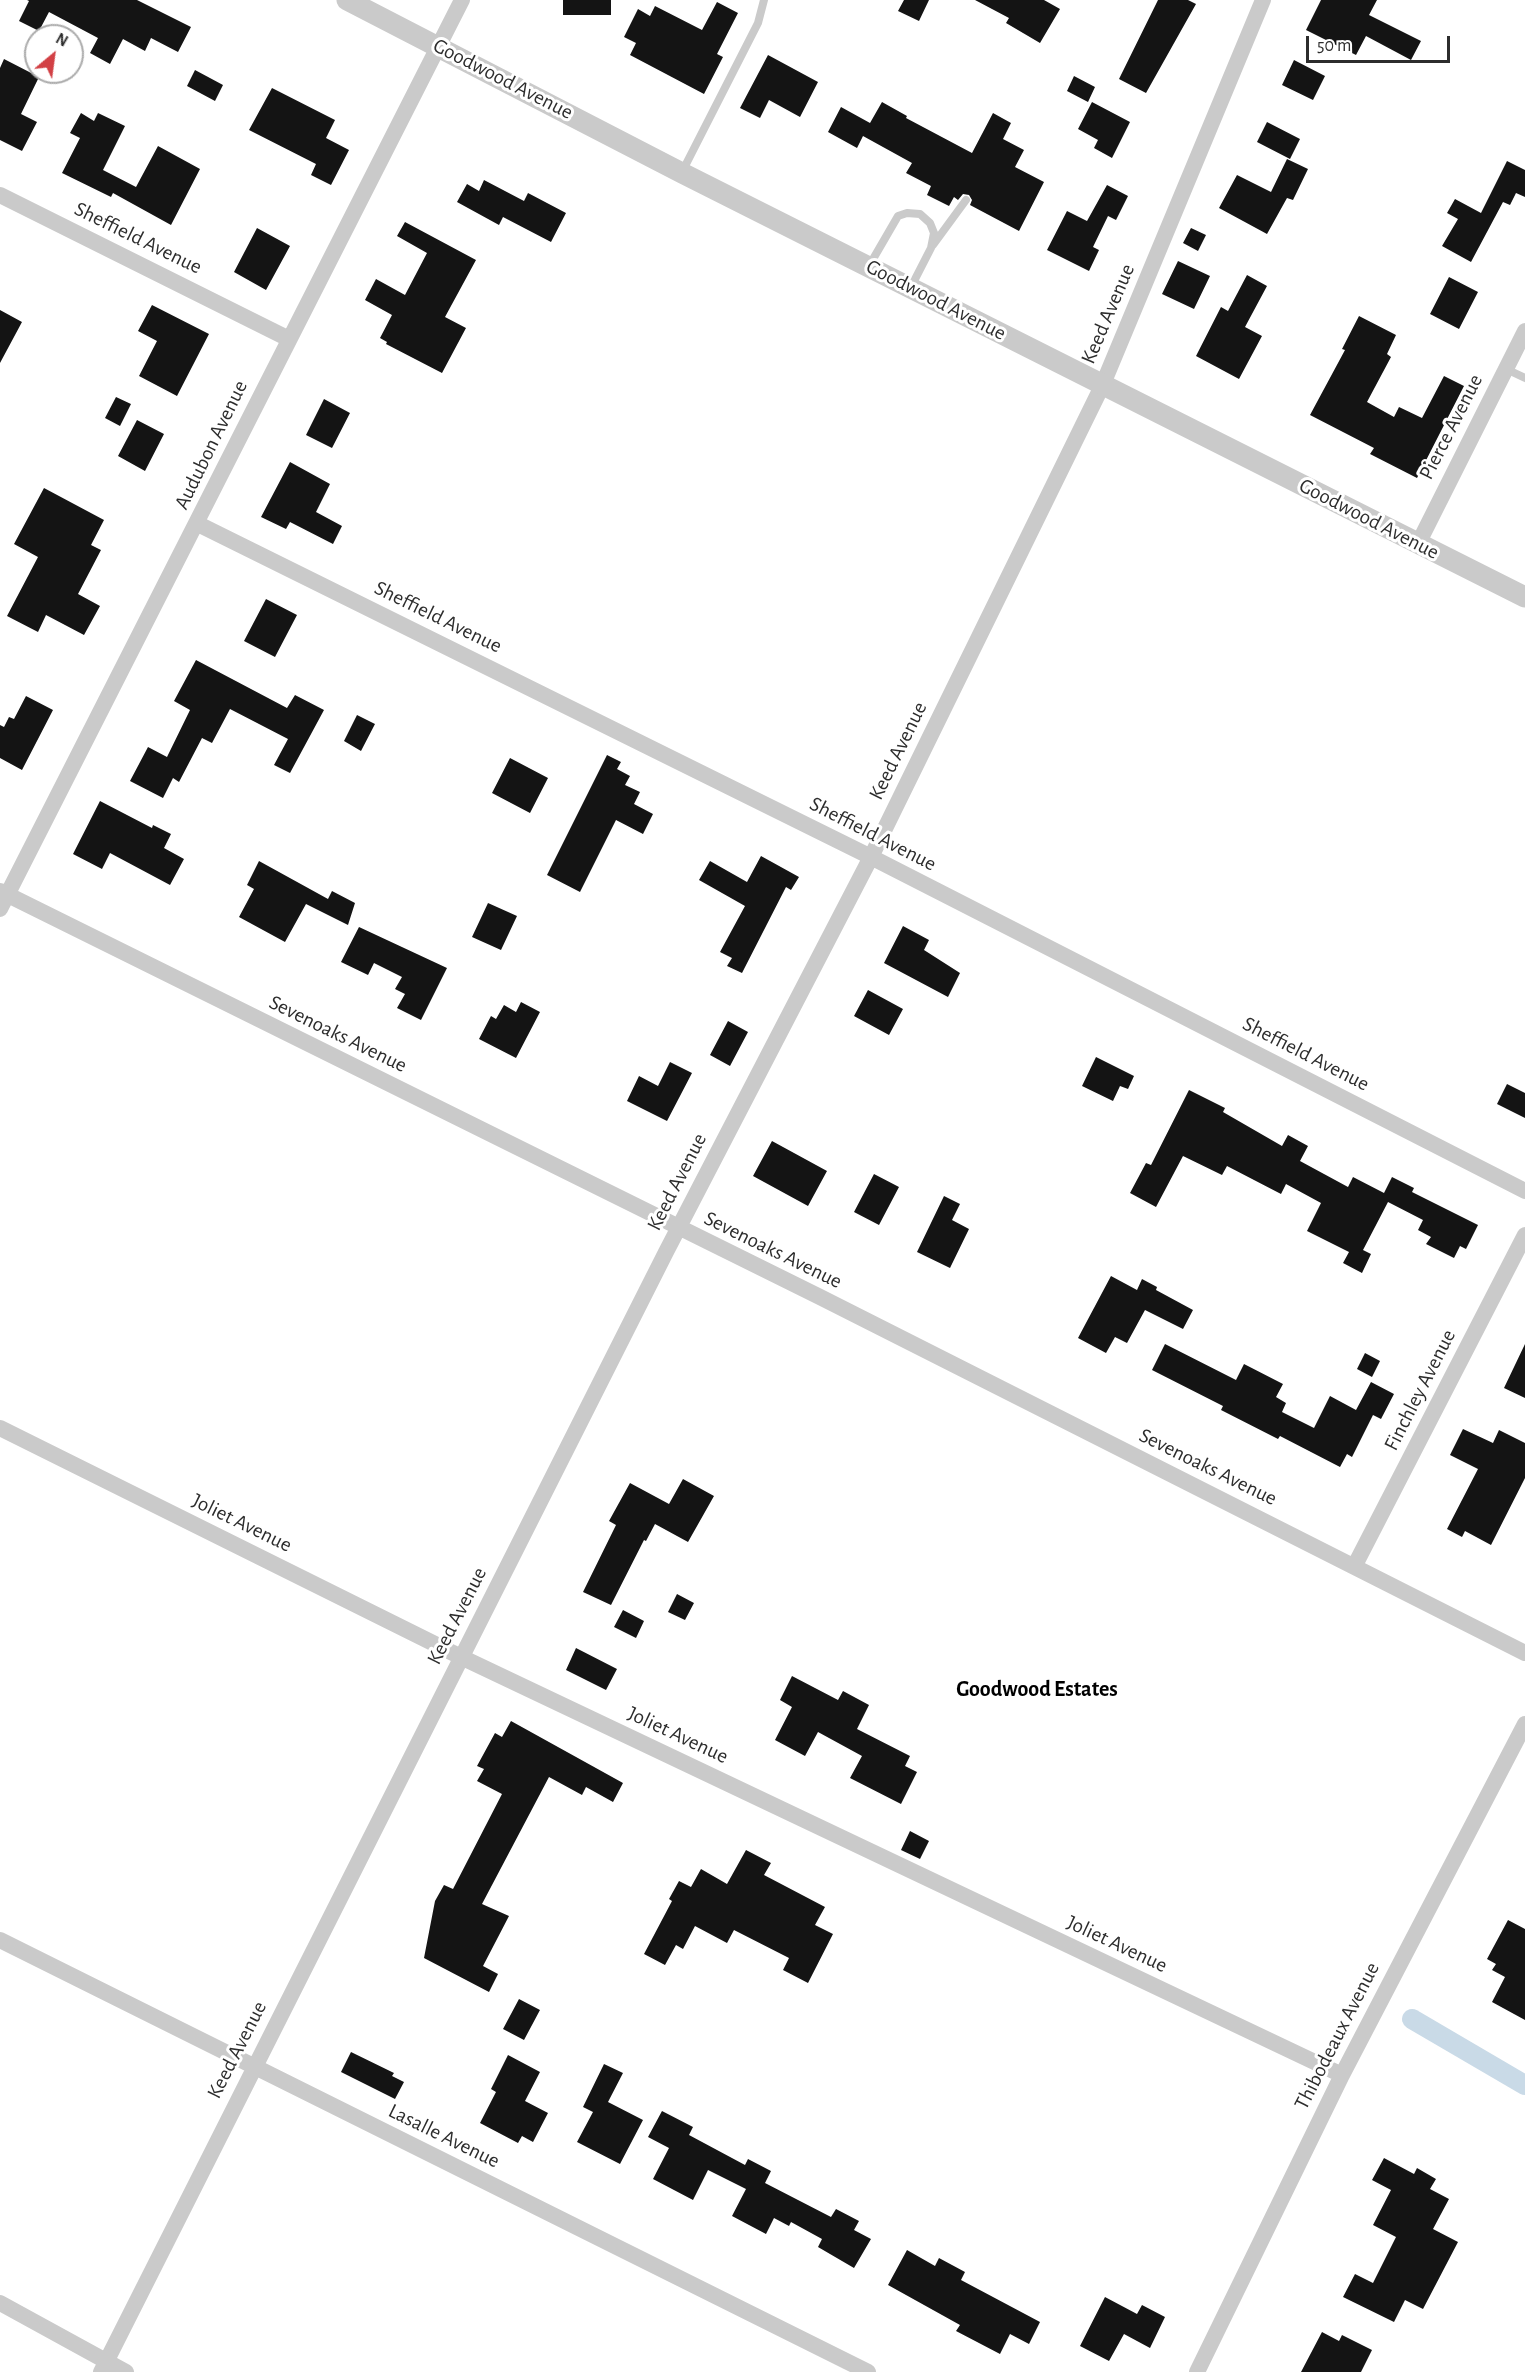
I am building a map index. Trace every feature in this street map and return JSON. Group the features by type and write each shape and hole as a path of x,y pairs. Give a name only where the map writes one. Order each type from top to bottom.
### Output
{"street":[{"name":"Goodwood Avenue","path":"348,0 682,173 1525,597"},
{"name":"Audubon Avenue","path":"2,898 198,524 289,339 462,0"},
{"name":"Keed Avenue","path":"103,2367 678,1228 871,857 1103,384 1263,0"},
{"name":"Sheffield Avenue","path":"0,195 289,339"},
{"name":"Pierce Avenue","path":"1418,544 1525,331"},
{"name":"Sheffield Avenue","path":"198,524 871,857 1525,1191"},
{"name":"Sevenoaks Avenue","path":"2,898 678,1228 1355,1565 1525,1653"},
{"name":"Finchley Avenue","path":"1355,1565 1525,1235"},
{"name":"Joliet Avenue","path":"0,1428 461,1657 1342,2075"},
{"name":"Thibodeaux Avenue","path":"1197,2372 1342,2075 1525,1724"},
{"name":"Lasalle Avenue","path":"0,1940 868,2372"},
{"path":"0,2303 103,2367 126,2372"}],"lane":[{"path":"682,173 758,23 764,0"},
{"path":"911,287 931,248 966,200"},
{"path":"868,266 898,216 907,213 920,214 930,223 934,233 931,248"},
{"path":"1506,369 1525,378"}],"building":[{"path":"27,0 137,0 191,27 178,52 151,38 145,51 123,39 110,64 90,53 98,38 84,31 84,24 72,24 49,12 43,24 25,24 19,21 29,1"},
{"path":"563,0 611,0 611,15 563,15"},
{"path":"904,0 929,0 919,21 898,11"},
{"path":"975,0 1044,0 1060,9 1040,43 1006,23 1009,18"},
{"path":"1158,0 1188,0 1196,4 1146,93 1119,79"},
{"path":"1321,0 1377,0 1369,15 1421,41 1411,60 1366,36 1356,55 1306,30"},
{"path":"717,2 738,13 717,54 723,57 704,94 630,55 636,43 624,37 638,9 650,16 655,6 702,30"},
{"path":"768,55 818,82 800,117 769,100 760,118 740,108"},
{"path":"4,59 24,69 24,84 36,84 21,114 37,122 22,151 0,140 0,68"},
{"path":"1294,60 1325,76 1313,100 1282,85"},
{"path":"195,70 223,85 215,101 187,86"},
{"path":"1074,76 1095,87 1088,102 1067,91"},
{"path":"272,88 335,120 326,138 349,150 331,185 311,175 316,164 249,130"},
{"path":"882,102 907,116 906,118 972,153 993,113 1011,123 1003,139 1024,150 1015,167 1044,182 1019,231 970,205 972,200 969,195 963,194 958,200 954,197 949,206 927,195 931,186 906,173 912,163 863,136 857,148 828,132 841,107 870,123"},
{"path":"1092,102 1130,122 1112,158 1094,148 1098,140 1078,129"},
{"path":"81,113 94,121 98,113 125,126 103,170 136,187 158,146 200,169 171,225 113,193 111,197 62,173 80,138 70,133"},
{"path":"1267,122 1300,139 1290,159 1257,142"},
{"path":"1287,159 1308,169 1293,200 1287,198 1267,234 1219,208 1237,175 1271,192"},
{"path":"1507,161 1525,170 1525,197 1516,193 1510,205 1503,202 1471,262 1442,246 1458,219 1447,213 1455,199 1481,213"},
{"path":"484,180 524,201 528,193 566,213 551,242 503,217 499,225 457,202 467,184 479,191"},
{"path":"1107,185 1128,196 1116,220 1108,216 1093,247 1099,250 1089,271 1047,250 1067,211 1087,221"},
{"path":"405,222 476,260 445,317 466,328 442,373 386,344 387,342 380,338 392,315 365,300 376,279 405,295 427,253 397,236"},
{"path":"257,228 290,246 266,290 234,272"},
{"path":"1191,228 1206,235 1198,251 1183,243"},
{"path":"1178,261 1210,276 1194,309 1162,294"},
{"path":"1247,275 1267,286 1245,327 1262,336 1239,379 1196,356 1221,307 1228,311"},
{"path":"1449,277 1478,292 1459,329 1430,314"},
{"path":"152,305 209,334 177,396 139,376 157,341 138,331"},
{"path":"0,310 22,322 0,363"},
{"path":"1359,316 1396,335 1387,354 1391,357 1367,402 1394,417 1399,407 1422,418 1444,376 1464,386 1417,478 1370,454 1374,448 1310,415 1345,350 1342,349"},
{"path":"116,397 131,404 120,426 105,418"},
{"path":"324,399 350,413 332,448 306,435"},
{"path":"137,420 164,434 145,471 118,456"},
{"path":"290,462 330,484 316,512 342,526 333,544 290,522 286,529 261,517"},
{"path":"44,488 104,520 91,545 101,550 78,594 100,606 84,635 46,615 38,632 7,616 38,557 14,544"},
{"path":"266,599 297,615 275,657 244,641"},
{"path":"196,660 287,708 295,695 324,710 290,773 274,765 288,739 230,709 212,743 202,738 179,782 173,778 163,798 130,781 148,747 167,757 190,710 174,701"},
{"path":"26,696 53,710 22,770 0,758 0,725 4,727 9,717 14,719"},
{"path":"357,715 375,724 361,751 344,741"},
{"path":"607,755 621,762 617,769 630,776 625,785 640,792 634,804 653,814 643,834 616,820 580,892 547,875"},
{"path":"510,758 548,778 530,813 492,793"},
{"path":"100,801 152,828 153,825 171,834 164,848 184,859 170,885 110,853 102,869 73,854"},
{"path":"761,856 799,877 791,890 786,887 742,973 727,966 732,958 720,952 745,906 699,880 710,861 747,882"},
{"path":"259,861 328,899 332,891 355,903 348,925 306,904 285,942 239,917 254,889 247,885"},
{"path":"488,903 517,916 501,950 472,937"},
{"path":"903,926 929,940 924,950 960,973 948,997 884,963"},
{"path":"359,927 447,968 421,1020 397,1008 405,994 395,989 402,977 374,963 368,975 341,962"},
{"path":"868,990 903,1009 889,1035 854,1016"},
{"path":"521,1002 540,1012 516,1058 479,1039 491,1016 496,1019 504,1005 516,1012"},
{"path":"728,1021 748,1032 730,1066 710,1055"},
{"path":"1096,1057 1134,1076 1128,1089 1120,1086 1113,1101 1082,1086"},
{"path":"670,1062 692,1073 667,1121 627,1101 639,1076 658,1086"},
{"path":"1507,1084 1525,1093 1525,1118 1497,1104"},
{"path":"1189,1090 1225,1108 1223,1112 1282,1146 1288,1135 1308,1146 1300,1161 1348,1187 1353,1177 1384,1193 1392,1177 1414,1188 1412,1192 1478,1225 1466,1249 1460,1246 1454,1258 1426,1244 1431,1237 1418,1230 1423,1220 1388,1202 1363,1250 1371,1254 1362,1273 1343,1263 1349,1252 1307,1231 1321,1203 1286,1184 1281,1194 1227,1166 1222,1175 1183,1156 1156,1207 1130,1193 1146,1163 1151,1165"},
{"path":"772,1141 827,1171 808,1206 753,1176"},
{"path":"874,1174 899,1187 879,1225 854,1212"},
{"path":"944,1196 960,1204 952,1220 969,1229 950,1268 917,1252"},
{"path":"1111,1276 1137,1290 1142,1279 1157,1287 1156,1290 1193,1310 1183,1329 1145,1310 1127,1343 1115,1337 1106,1353 1078,1338"},
{"path":"1165,1344 1236,1380 1244,1364 1283,1384 1276,1397 1286,1403 1282,1412 1314,1428 1330,1396 1356,1410 1371,1382 1394,1394 1381,1419 1373,1415 1352,1457 1347,1454 1340,1467 1280,1436 1278,1439 1221,1410 1223,1406 1152,1370"},
{"path":"1525,1344 1525,1398 1504,1388"},
{"path":"1365,1353 1380,1361 1372,1377 1357,1369"},
{"path":"1463,1429 1493,1443 1499,1430 1525,1443 1525,1478 1491,1545 1465,1531 1462,1537 1447,1529 1478,1469 1450,1455"},
{"path":"683,1479 714,1496 688,1542 655,1524 646,1541 644,1540 611,1605 583,1592 616,1525 609,1521 630,1483 669,1504"},
{"path":"677,1594 694,1603 685,1620 668,1612"},
{"path":"623,1610 644,1621 636,1638 614,1627"},
{"path":"576,1648 617,1669 606,1690 566,1670"},
{"path":"792,1676 838,1700 843,1691 869,1705 857,1729 910,1756 905,1766 917,1772 901,1804 850,1778 862,1756 818,1732 805,1756 775,1740 792,1707 780,1700"},
{"path":"511,1721 623,1783 613,1802 586,1787 582,1795 549,1777 482,1904 509,1916 483,1966 498,1974 489,1992 424,1958 435,1901 444,1885 453,1889 502,1794 477,1781 484,1769 477,1766 495,1733 502,1737"},
{"path":"910,1831 929,1841 920,1859 901,1850"},
{"path":"746,1850 771,1863 764,1875 825,1907 815,1925 833,1934 808,1983 783,1970 789,1958 734,1930 727,1943 695,1926 683,1949 676,1945 665,1965 644,1954 672,1901 669,1899 679,1881 691,1887 701,1869 727,1884"},
{"path":"1508,1920 1525,1929 1525,2020 1492,2002 1505,1977 1492,1970 1496,1964 1487,1959"},
{"path":"519,1999 540,2010 524,2040 503,2029"},
{"path":"351,2052 394,2073 392,2076 404,2082 395,2099 341,2072"},
{"path":"508,2055 540,2072 525,2101 548,2113 533,2142 522,2136 518,2143 480,2123 496,2092 491,2089"},
{"path":"604,2064 623,2073 608,2102 643,2120 620,2164 577,2142 593,2112 583,2107"},
{"path":"662,2111 693,2127 689,2135 745,2165 748,2159 771,2171 765,2183 831,2217 836,2209 859,2221 854,2230 871,2239 854,2268 818,2247 822,2239 791,2222 789,2226 774,2218 766,2234 732,2216 746,2189 708,2170 693,2200 653,2179 669,2148 648,2137"},
{"path":"1384,2158 1414,2174 1417,2168 1436,2179 1430,2189 1449,2199 1433,2229 1458,2242 1423,2309 1405,2300 1394,2322 1343,2297 1355,2274 1373,2283 1396,2237 1373,2225 1391,2190 1372,2180"},
{"path":"907,2250 935,2266 939,2258 965,2272 961,2280 1040,2322 1029,2344 1010,2334 1000,2354 956,2331 960,2325 888,2285"},
{"path":"1105,2297 1137,2314 1142,2305 1165,2317 1150,2348 1124,2334 1109,2361 1080,2346"},
{"path":"1322,2332 1339,2341 1342,2335 1372,2350 1361,2372 1301,2372"}],"waterway":[{"path":"1412,2019 1525,2085"}],"district":[{"name":"Goodwood Estates","path":"1037,1689"}]}
